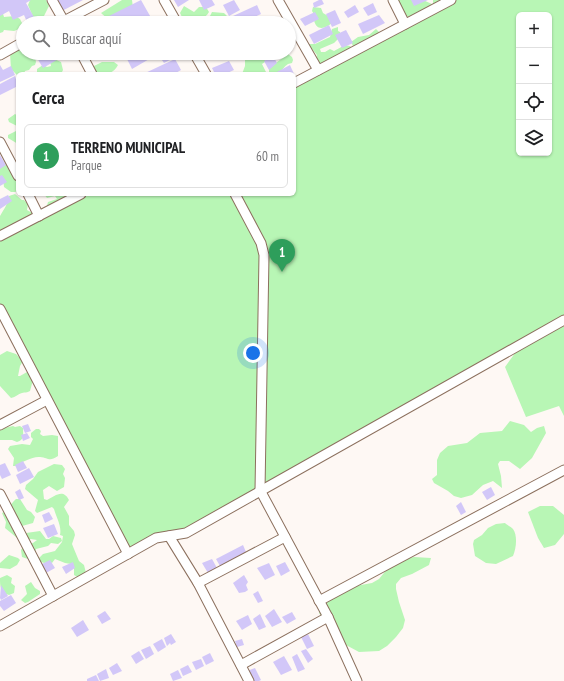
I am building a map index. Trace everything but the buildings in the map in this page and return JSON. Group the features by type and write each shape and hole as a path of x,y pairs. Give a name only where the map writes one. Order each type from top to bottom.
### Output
{"street":[{"path":"52,0 60,16"},
{"path":"74,16 104,0"},
{"path":"164,0 173,16"},
{"path":"278,0 287,16"},
{"path":"393,0 406,24"},
{"path":"296,82 451,0"},
{"path":"296,32 318,70"},
{"path":"0,55 16,46"},
{"path":"85,60 91,72"},
{"path":"198,60 205,72"},
{"path":"0,142 16,172"},
{"path":"29,196 39,216"},
{"path":"0,236 77,196"},
{"path":"236,196 261,243 264,255 260,490 328,617 357,681"},
{"path":"0,309 128,554"},
{"path":"0,626 156,538 186,533 564,320"},
{"path":"0,425 47,400"},
{"path":"319,601 564,470"},
{"path":"0,494 53,596"},
{"path":"169,536 198,583 249,681"},
{"path":"198,583 285,537"},
{"path":"241,665 328,617"}],"green space":[{"path":"30,0 46,0 49,6 44,16 33,16 28,5"},
{"path":"122,0 132,0 133,8 117,16 104,16 101,13"},
{"path":"395,0 423,0 432,4 431,7 415,16 409,17 404,14 400,9 401,5"},
{"path":"433,0 564,0 564,315 552,322 564,318 564,416 559,406 526,417 505,367 526,338 186,533 129,550 0,308 0,216 7,204 9,196 15,194 24,200 28,204 27,210 34,214 46,209 48,202 57,199 55,196 296,196 296,83 323,65 319,64 316,59 317,55 308,44 315,44 330,37 332,29 338,27 340,37 334,43 320,49 321,52 325,52 330,49 334,51 345,45 350,46 353,49 356,48 351,42 358,37 369,35 376,29 380,33 435,6"},
{"path":"0,4 4,17 16,17 16,30 4,30 0,33"},
{"path":"184,6 194,12 199,7 206,7 209,12 206,16 182,16 180,13"},
{"path":"313,7 321,8 323,13 328,16 332,23 324,28 317,26 314,20 317,19 312,11"},
{"path":"212,12 224,13 227,16 210,16"},
{"path":"16,49 16,60 36,60 35,65 29,70 25,72 16,72 16,74 11,69 10,53"},
{"path":"56,60 61,62 62,72 37,72 37,69 43,65 47,67 51,66 50,61"},
{"path":"245,60 266,60 262,64 266,72 243,72"},
{"path":"280,60 293,60 292,63 288,64 279,72 269,72 269,68"},
{"path":"102,62 114,62 118,65 112,72 88,72 92,67"},
{"path":"16,115 16,126 9,122 8,119"},
{"path":"16,131 16,143 8,138 8,135"},
{"path":"0,164 7,165 16,176 16,192 11,192 4,187 3,179 0,178"},
{"path":"7,351 16,354 23,361 20,366 18,376 28,372 33,380 30,391 21,393 11,398 0,386 0,355"},
{"path":"510,421 524,425 531,432 544,426 546,433 532,458 520,469 509,461 500,461 498,464 502,488 493,481 483,485 472,495 461,498 454,496 434,483 432,479 437,475 437,460 440,453 448,446 467,443 480,433 502,431"},
{"path":"20,426 23,428 23,436 21,440 17,442 12,440 0,440 0,429"},
{"path":"36,429 41,431 40,434 43,436 58,436 58,456 51,459 34,457 13,466 14,458 8,449 10,446 22,444 30,445 33,439 31,437 31,433"},
{"path":"54,464 62,465 65,469 63,474 65,478 64,487 57,491 49,486 43,490 44,499 47,500 56,495 64,494 69,500 64,507 69,516 69,525 74,531 75,535 72,544 79,561 84,565 86,573 79,578 74,575 74,568 71,564 55,559 52,563 44,563 38,559 43,554 55,551 62,542 63,536 60,535 60,525 54,509 52,507 37,513 35,511 38,500 25,489 26,485 38,472"},
{"path":"16,499 20,499 27,510 35,517 33,523 22,526 21,529 26,533 40,531 46,539 53,536 61,538 62,541 58,544 51,543 48,546 36,549 34,557 31,560 22,557 21,550 24,545 33,543 37,540 31,539 22,542 5,528 6,522 2,513"},
{"path":"540,506 553,506 564,515 564,534 555,545 544,548 538,538 528,512"},
{"path":"505,523 513,529 516,535 516,546 513,556 496,564 486,563 475,556 473,544 474,540 482,535 488,528 496,524"},
{"path":"9,555 20,560 17,565 10,569 0,568 0,563"},
{"path":"414,557 431,558 429,565 401,578 396,584 399,602 405,620 403,628 387,646 379,651 359,652 346,645 328,626 319,613 320,609 332,597 350,587 372,583 379,579 388,568 406,559"},
{"path":"7,575 12,578 11,583 15,586 14,593 9,595 2,591 0,584 0,578"},
{"path":"31,582 35,588 40,591 40,594 25,603 21,600 27,594 25,586"}],"place":[{"name":"TERRENO MUNICIPAL","path":"282,272"}]}
